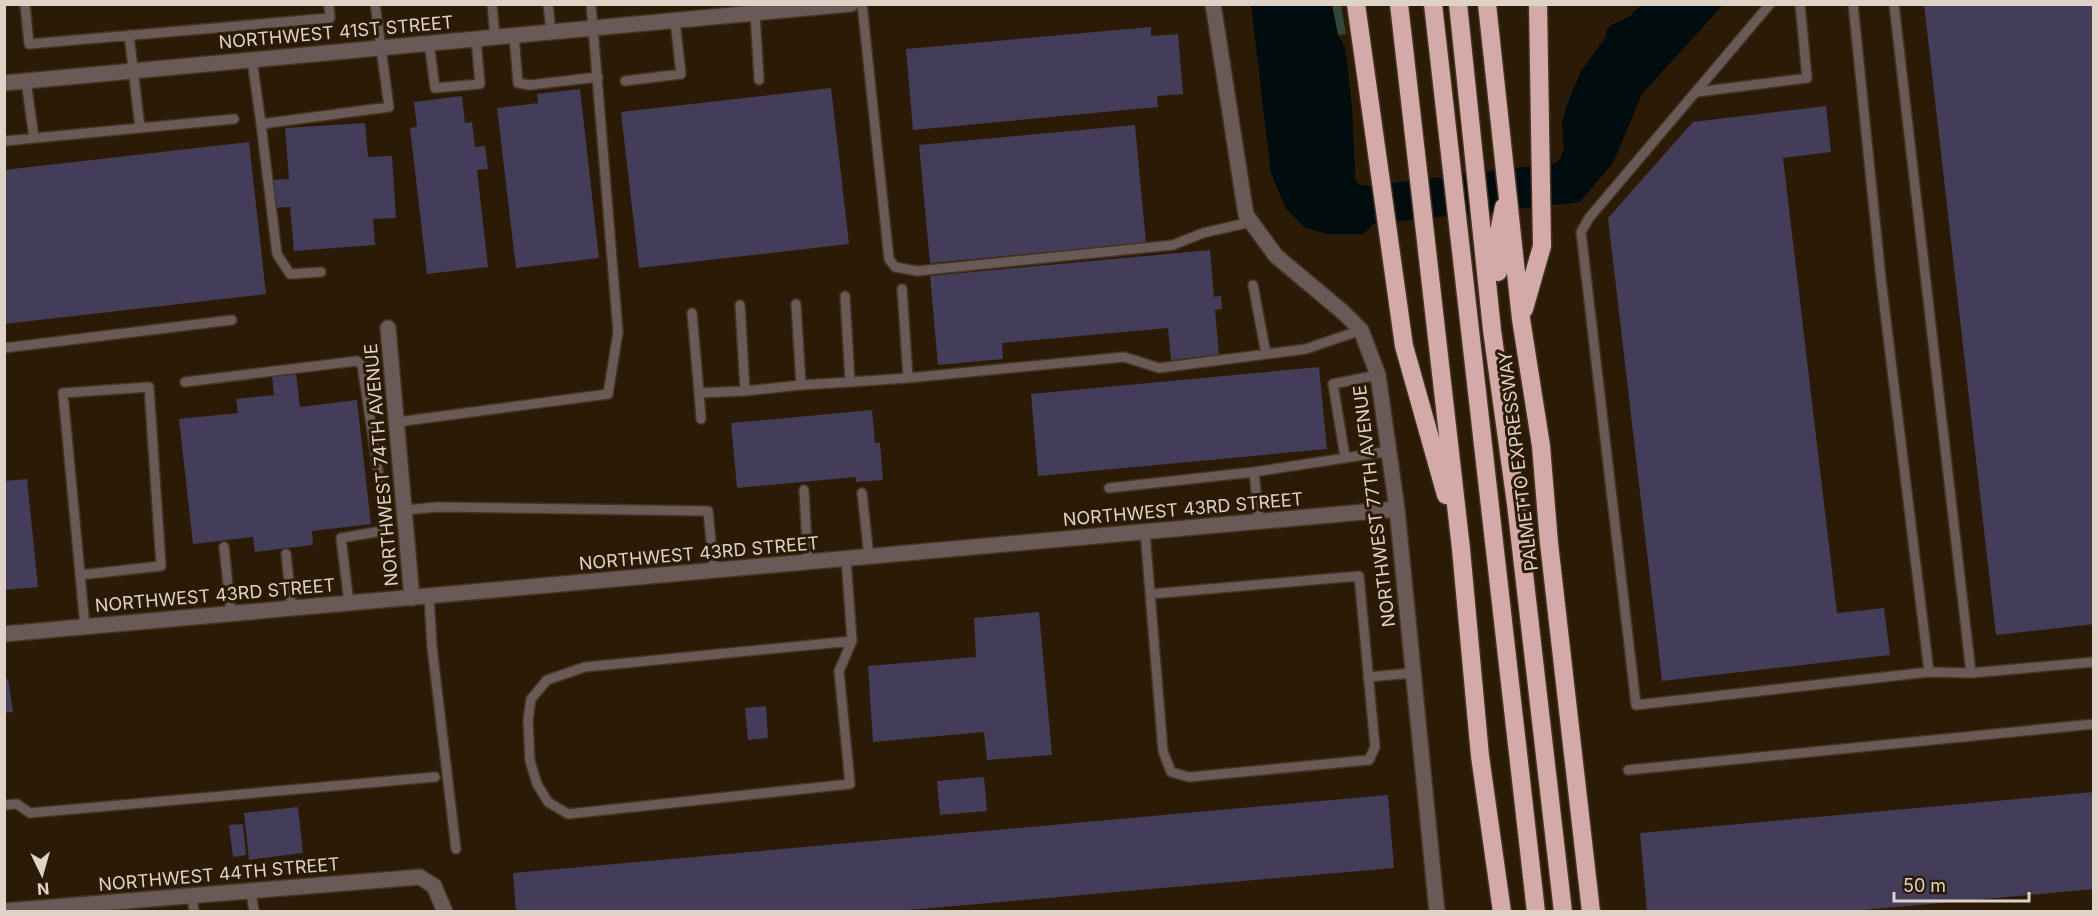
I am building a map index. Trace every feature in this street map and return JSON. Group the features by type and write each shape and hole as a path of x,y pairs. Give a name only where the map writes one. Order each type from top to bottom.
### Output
{"highway":[{"path":"1356,4 1404,346 1461,549"},
{"path":"1400,4 1461,549 1480,756 1502,912"},
{"path":"1433,4 1536,912"},
{"path":"1458,4 1492,330 1516,504 1563,912"},
{"name":"PALMETTO EXPRESSWAY","path":"1487,4 1504,157 1506,212 1540,446 1550,554 1591,912"},
{"path":"1521,319 1542,246 1538,4"},
{"path":"1506,212 1496,247 1516,504"}],"street":[{"name":"NORTHWEST 41ST STREET","path":"4,83 850,4"},
{"name":"NORTHWEST 77TH AVENUE","path":"1213,4 1246,215 1276,256 1361,330 1378,375 1397,509 1437,912"},
{"name":"NORTHWEST 74TH AVENUE","path":"388,328 412,598"},
{"name":"NORTHWEST 43RD STREET","path":"4,634 1397,509"},
{"name":"NORTHWEST 44TH STREET","path":"4,911 193,904 251,891 420,878 434,886 445,912"}],"lane":[{"path":"25,4 29,44 330,18 329,4"},
{"path":"261,124 389,107 375,4"},
{"path":"492,4 495,37"},
{"path":"548,4 551,32"},
{"path":"397,422 608,394 618,332 591,4"},
{"path":"862,4 890,258 895,267 917,271 1173,245 1203,233 1251,222"},
{"path":"1770,4 1589,218 1581,232 1636,705 1929,672 1971,673 2094,662"},
{"path":"1697,92 1807,78 1800,4"},
{"path":"1853,4 1881,279 1929,672"},
{"path":"1894,4 1971,673"},
{"path":"755,13 759,80"},
{"path":"625,81 681,75 675,21"},
{"path":"514,35 518,83 530,85 598,77"},
{"path":"129,36 140,128"},
{"path":"429,44 435,88 480,84 476,39"},
{"path":"252,60 277,254 290,274 321,272"},
{"path":"26,81 34,138"},
{"path":"4,141 234,119"},
{"path":"1253,285 1266,354"},
{"path":"902,289 908,378"},
{"path":"845,296 850,382"},
{"path":"796,304 801,385"},
{"path":"740,305 745,391"},
{"path":"692,313 701,419"},
{"path":"4,348 232,320"},
{"path":"699,393 908,378 1124,357 1159,368 1306,349 1361,330"},
{"path":"185,382 357,361 362,365 386,524 382,531 341,538 349,603"},
{"path":"1346,457 1333,384 1378,375"},
{"path":"80,575 161,566 149,387 63,393 80,575 85,627"},
{"path":"1109,488 1254,472 1390,451"},
{"path":"1254,472 1259,521"},
{"path":"804,490 808,562"},
{"path":"862,493 869,557"},
{"path":"405,510 438,507 708,511 714,571"},
{"path":"1145,532 1150,594 1163,751 1172,771 1189,777 1369,760 1376,747 1359,576 1150,594"},
{"path":"224,547 231,614"},
{"path":"286,554 292,609"},
{"path":"846,559 852,641 839,671 850,784 568,814 548,802 537,784 530,761 528,720 531,699 547,680 585,667 852,641"},
{"path":"429,597 432,647 456,849"},
{"path":"1368,676 1413,673"},
{"path":"1628,770 2094,724"},
{"path":"4,805 16,804 30,813 435,777"},
{"path":"251,891 254,912"}],"green space":[{"path":"1332,5 1341,5 1346,34 1338,35"}],"shaded area":[{"path":"1251,5 1332,5 1338,35 1345,48 1352,106 1355,178 1359,185 1369,186 1556,163 1564,148 1562,125 1566,107 1581,71 1606,37 1606,31 1611,25 1629,17 1641,5 1723,5 1642,94 1613,163 1580,202 1373,224 1362,234 1327,234 1304,227 1286,209 1271,173"}],"building":[{"path":"1924,4 2094,4 2094,624 1996,635"},
{"path":"1151,27 1151,36 1178,34 1183,94 1157,96 1158,107 913,130 906,49"},
{"path":"831,88 849,244 639,268 621,112"},
{"path":"580,89 599,258 516,268 497,108 538,103 537,94"},
{"path":"462,96 465,123 472,122 475,147 485,146 488,169 477,170 488,267 427,274 410,128 417,127 414,102"},
{"path":"1826,106 1831,152 1783,158 1837,613 1884,608 1890,655 1662,681 1608,218 1693,122"},
{"path":"365,123 368,157 392,156 396,218 373,219 375,245 294,251 290,207 273,208 272,180 289,179 285,128"},
{"path":"1135,125 1146,243 930,263 919,145"},
{"path":"249,142 266,294 4,324 4,170"},
{"path":"1210,250 1214,297 1221,296 1222,309 1215,310 1219,355 1171,360 1168,328 1002,343 1003,359 938,365 930,276"},
{"path":"1319,367 1327,449 1038,476 1031,394"},
{"path":"296,373 300,407 357,400 371,524 312,531 313,545 255,552 253,537 193,544 179,419 238,413 236,399 274,395 272,376"},
{"path":"872,410 875,443 880,443 883,480 856,482 856,477 737,488 731,423"},
{"path":"27,479 38,587 4,590 4,481"},
{"path":"1039,612 1052,755 987,760 984,732 873,742 868,666 976,657 974,618"},
{"path":"8,679 13,712 4,713 4,680"},
{"path":"766,706 768,738 748,740 745,708"},
{"path":"984,777 987,811 940,815 937,781"},
{"path":"2094,792 2094,889 1841,912 1647,912 1640,833"},
{"path":"1388,795 1394,868 886,912 516,912 513,873"},
{"path":"298,807 303,853 249,860 244,813"},
{"path":"243,824 246,855 233,857 229,825"}]}
